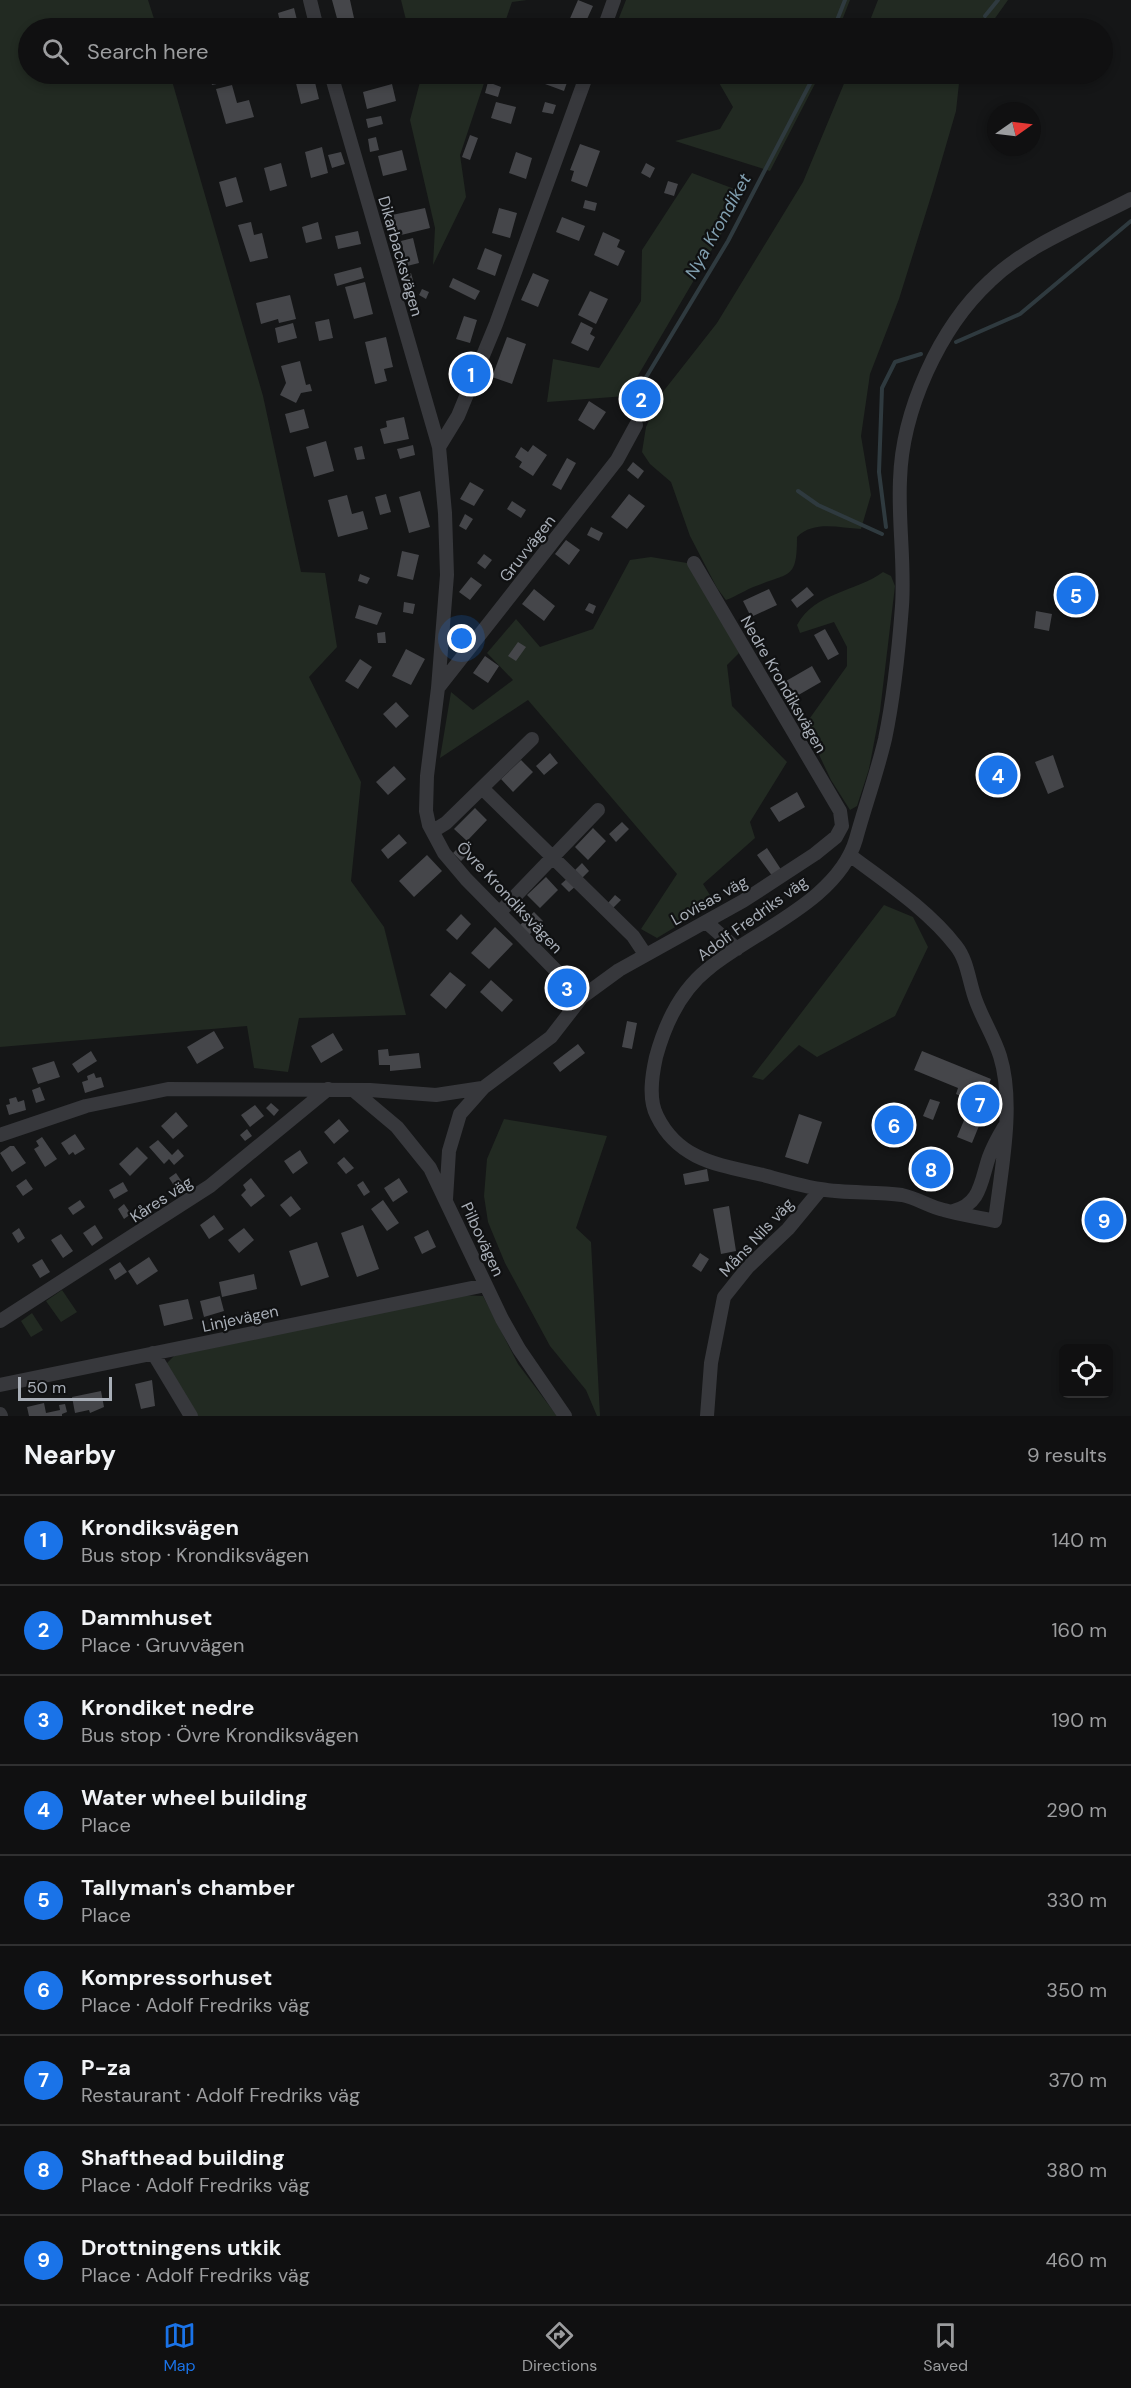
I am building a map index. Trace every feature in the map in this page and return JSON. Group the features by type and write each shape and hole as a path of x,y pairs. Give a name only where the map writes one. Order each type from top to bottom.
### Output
{"street":[{"path":"310,0 314,18"},
{"path":"608,18 614,0"},
{"name":"Dikarbacksvägen","path":"334,84 439,447"},
{"path":"439,447 458,416 496,324 583,84"},
{"name":"Adolf Fredriks väg","path":"1005,1125 995,1221 942,1210 905,1196 821,1190 715,1165 696,1157 679,1144 657,1116 652,1097 653,1069 661,1039 673,1011 688,988 706,970 796,911 824,886 851,856 885,738 902,606 900,477 906,432 921,383 936,354 971,301 989,281 1006,267 1065,232 1130,200"},
{"name":"Gruvvägen","path":"438,688 610,470 636,425"},
{"name":"Övre Krondiksvägen","path":"439,447 446,513 447,575 426,811 432,831 454,865 582,997"},
{"name":"Nedre Krondiksvägen","path":"694,563 840,811 843,823"},
{"path":"432,831 446,824 532,740"},
{"path":"482,788 633,936 645,954"},
{"path":"500,912 598,810"},
{"name":"Lovisas väg","path":"582,997 645,954 743,901 807,860 836,837 843,823"},
{"path":"851,856 931,920 957,946 1000,1058 1004,1083 1005,1125 995,1143 977,1196 968,1206 955,1211 942,1210"},
{"path":"706,922 737,949"},
{"path":"446,1199 449,1151 456,1125 468,1102 551,1037 582,997"},
{"path":"0,1135 86,1106 152,1091 208,1088 328,1089 436,1095 483,1088"},
{"name":"Kåres väg","path":"0,1321 210,1186 328,1089"},
{"name":"Pilbovägen","path":"353,1090 379,1109 419,1151 446,1199 519,1349 566,1416"},
{"name":"Måns Nils väg","path":"707,1416 711,1363 724,1297 821,1190"},
{"name":"Linjevägen","path":"0,1385 486,1285"},
{"path":"153,1353 191,1416"}],"shaded area":[{"path":"0,0 148,0 154,18 18,18 18,84 173,84 263,396 301,572 325,573 337,647 309,677 361,782 351,881 384,927 406,1015 299,1018 288,1072 254,1068 247,1026 0,1047"},
{"path":"401,0 527,0 512,2 506,18 406,18"},
{"path":"626,0 850,0 843,18 619,18"},
{"path":"878,0 1008,0 995,18 871,18"},
{"path":"419,84 484,84 460,155 466,197 433,265 435,228 410,120"},
{"path":"720,84 815,84 770,171 675,141 720,129 733,107"},
{"path":"844,84 959,84 956,111 933,190 899,299 870,374 861,436 871,495 861,529 827,526 811,528 797,537 795,561 789,572 726,600 717,588 690,536 671,482 650,464 642,452 646,427 662,393 717,323 803,182"},
{"path":"692,173 745,193 626,396 547,402 553,359 599,368 641,301 642,250"},
{"path":"651,557 693,564 739,653 727,665 732,706 787,762 750,822 755,838 703,884 715,903 657,938 641,929 677,874 528,700 440,758 451,692 473,710 513,680 487,653 516,619 540,647 593,629 630,560"},
{"path":"883,572 891,576 895,586 880,711 869,769 857,806 850,810 831,780 805,725 847,666 847,647 834,622 800,633 797,625 805,614 825,599"},
{"path":"884,905 913,917 928,947 895,1016 817,1057 799,1045 763,1080 752,1077"},
{"path":"504,1119 607,1136 576,1228 591,1242 600,1416 597,1416 586,1390 550,1346 505,1263 488,1222 484,1196 487,1159"},
{"path":"62,1290 77,1312 61,1322 46,1301"},
{"path":"459,1295 483,1296 518,1364 557,1416 198,1416 166,1364 175,1355"},
{"path":"32,1313 43,1330 31,1337 21,1321"}],"building":[{"path":"332,0 350,0 354,18 337,18"},
{"path":"578,0 593,6 588,18 570,18"},
{"path":"294,8 296,18 279,18 278,13"},
{"path":"296,84 315,84 319,99 301,104"},
{"path":"392,84 396,101 367,109 363,92"},
{"path":"487,84 501,87 498,97 485,93"},
{"path":"545,84 566,84 564,91"},
{"path":"232,85 237,103 249,100 254,117 226,124 216,89"},
{"path":"496,102 516,107 511,124 491,118"},
{"path":"545,102 556,105 553,114 542,112"},
{"path":"381,116 383,124 368,128 366,119"},
{"path":"470,135 478,138 470,160 462,157"},
{"path":"376,137 379,150 370,152 368,139"},
{"path":"580,144 600,151 587,187 571,181 574,171 570,170"},
{"path":"322,147 328,173 311,178 305,152"},
{"path":"402,150 407,170 383,176 378,156"},
{"path":"341,152 345,164 332,168 328,155"},
{"path":"516,152 532,158 526,179 509,173"},
{"path":"281,163 287,186 270,191 264,168"},
{"path":"646,163 655,168 650,178 641,173"},
{"path":"236,177 243,202 226,207 219,182"},
{"path":"668,181 678,184 674,196 664,193"},
{"path":"585,200 597,203 595,211 583,208"},
{"path":"425,208 430,228 397,236 392,215"},
{"path":"499,208 517,213 510,238 492,233"},
{"path":"562,217 585,226 579,241 556,232"},
{"path":"251,222 254,235 262,233 268,258 250,262 238,225"},
{"path":"318,222 322,239 306,243 302,227"},
{"path":"358,231 361,244 338,249 335,236"},
{"path":"603,232 620,240 617,247 625,251 618,266 594,255"},
{"path":"413,238 419,263 407,266 401,241"},
{"path":"485,248 502,255 495,276 477,269"},
{"path":"361,267 364,278 337,286 334,274"},
{"path":"411,273 414,284 407,286 404,275"},
{"path":"533,273 549,280 538,307 521,300"},
{"path":"453,278 480,291 475,300 449,287"},
{"path":"365,282 373,314 354,319 345,287"},
{"path":"422,289 429,292 426,299 419,295"},
{"path":"590,291 608,299 596,324 578,315"},
{"path":"290,295 296,319 279,323 278,319 261,324 256,303"},
{"path":"464,316 477,320 470,343 456,339"},
{"path":"329,319 333,338 319,341 315,322"},
{"path":"581,322 593,328 590,334 595,337 588,351 571,343"},
{"path":"293,323 297,338 278,343 275,328"},
{"path":"386,337 393,367 384,369 387,381 375,384 365,342"},
{"path":"507,337 526,344 512,384 492,377"},
{"path":"300,361 306,385 310,384 312,391 301,393 296,403 280,395 286,383 281,366"},
{"path":"642,391 648,399 639,407 633,399"},
{"path":"589,401 606,412 594,430 578,420"},
{"path":"304,409 309,428 290,433 285,414"},
{"path":"404,417 409,439 384,444 380,429 387,427 386,421"},
{"path":"326,441 334,471 314,477 306,447"},
{"path":"413,445 415,455 400,459 397,449"},
{"path":"533,445 547,455 533,476 519,467 522,462 515,457 521,447 528,452"},
{"path":"362,446 365,459 357,460 354,448"},
{"path":"567,458 576,463 561,490 552,485"},
{"path":"633,462 644,471 638,479 627,470"},
{"path":"470,482 484,490 474,506 460,499"},
{"path":"420,491 430,527 409,533 399,497"},
{"path":"386,494 391,512 380,515 375,497"},
{"path":"629,494 645,506 627,529 611,517"},
{"path":"347,495 352,514 363,511 368,529 338,537 328,500"},
{"path":"512,501 526,510 521,518 507,509"},
{"path":"465,514 473,519 466,530 459,526"},
{"path":"591,527 603,533 599,541 587,535"},
{"path":"566,540 580,550 569,565 555,554"},
{"path":"402,551 419,555 413,580 397,576"},
{"path":"484,554 492,560 485,569 477,563"},
{"path":"360,574 370,578 367,584 358,581"},
{"path":"471,577 482,585 470,600 459,592"},
{"path":"807,587 814,595 797,608 791,600"},
{"path":"1068,587 1086,590 1084,602 1066,599"},
{"path":"534,589 555,606 544,621 522,604"},
{"path":"769,589 777,605 751,617 743,601"},
{"path":"404,602 415,604 413,614 403,612"},
{"path":"589,603 596,606 593,614 585,610"},
{"path":"359,605 382,613 377,625 355,618"},
{"path":"1036,611 1052,614 1049,631 1034,628"},
{"path":"825,629 839,654 828,660 814,635"},
{"path":"385,632 386,643 378,643 377,633"},
{"path":"518,642 526,647 516,661 508,656"},
{"path":"406,649 425,659 411,685 392,676"},
{"path":"485,656 499,666 488,683 473,673"},
{"path":"360,659 372,667 358,689 345,681"},
{"path":"812,666 821,682 795,697 786,681"},
{"path":"396,702 409,716 396,728 383,714"},
{"path":"550,753 558,763 544,775 536,766"},
{"path":"1053,755 1064,787 1048,794 1035,762"},
{"path":"521,760 533,772 513,792 501,779"},
{"path":"997,760 1011,784 999,791 985,767"},
{"path":"394,766 406,779 388,795 376,782"},
{"path":"797,792 805,807 779,822 770,808"},
{"path":"475,808 487,820 467,841 454,829"},
{"path":"622,822 629,829 616,842 609,834"},
{"path":"593,828 606,841 588,860 575,847"},
{"path":"399,834 407,843 388,859 381,850"},
{"path":"462,844 470,852 461,861 453,853"},
{"path":"767,848 782,871 773,877 757,855"},
{"path":"427,855 442,871 414,897 399,881"},
{"path":"582,863 589,871 582,878 575,870"},
{"path":"546,877 558,890 540,908 527,895"},
{"path":"569,877 577,885 569,892 561,884"},
{"path":"615,895 621,900 613,908 608,903"},
{"path":"534,912 543,921 529,935 520,925"},
{"path":"461,914 471,924 457,940 446,930"},
{"path":"495,927 513,944 489,969 471,953"},
{"path":"450,972 466,985 446,1009 430,995"},
{"path":"491,980 513,1000 502,1012 480,992"},
{"path":"627,1021 637,1023 632,1049 622,1047"},
{"path":"214,1031 224,1048 197,1064 187,1047"},
{"path":"333,1033 343,1050 321,1063 311,1046"},
{"path":"578,1044 585,1053 560,1072 553,1063"},
{"path":"388,1049 389,1056 419,1053 421,1068 390,1071 390,1065 379,1065 378,1050"},
{"path":"91,1051 97,1061 78,1073 72,1064"},
{"path":"922,1051 991,1079 984,1096 990,1099 972,1143 957,1137 972,1101 956,1094 958,1088 914,1070"},
{"path":"54,1061 60,1077 38,1084 32,1068"},
{"path":"94,1073 96,1078 101,1077 104,1087 85,1093 82,1082 88,1080 87,1076"},
{"path":"40,1087 45,1100 36,1103 32,1090"},
{"path":"16,1097 18,1102 24,1100 26,1110 9,1115 6,1105 10,1104 9,1099"},
{"path":"930,1099 940,1102 933,1120 923,1116"},
{"path":"271,1103 279,1110 274,1116 266,1108"},
{"path":"255,1105 264,1116 250,1127 241,1115"},
{"path":"176,1112 188,1126 173,1139 161,1126"},
{"path":"892,1112 904,1116 897,1139 885,1135"},
{"path":"799,1114 822,1122 808,1164 785,1157"},
{"path":"339,1119 349,1131 334,1144 324,1132"},
{"path":"247,1129 252,1136 245,1141 240,1135"},
{"path":"75,1134 85,1149 75,1155 73,1152 69,1155 61,1143"},
{"path":"42,1137 57,1159 45,1167 34,1149 39,1146 36,1141"},
{"path":"158,1140 172,1155 178,1149 184,1156 174,1165 169,1159 164,1164 149,1147"},
{"path":"14,1146 26,1163 12,1172 0,1153"},
{"path":"137,1147 148,1158 130,1176 119,1164"},
{"path":"300,1150 308,1163 293,1174 284,1161"},
{"path":"344,1157 354,1168 346,1174 337,1163"},
{"path":"925,1157 944,1165 938,1180 919,1173"},
{"path":"707,1169 709,1181 685,1185 683,1174"},
{"path":"176,1173 182,1182 175,1187 169,1178"},
{"path":"251,1178 265,1196 251,1207 241,1195 246,1190 243,1185"},
{"path":"399,1178 408,1192 393,1202 384,1188"},
{"path":"26,1179 33,1189 23,1196 16,1186"},
{"path":"363,1181 370,1192 364,1196 357,1185"},
{"path":"123,1182 128,1191 114,1199 109,1190"},
{"path":"291,1196 301,1209 290,1217 280,1205"},
{"path":"80,1200 85,1207 73,1215 68,1208"},
{"path":"383,1200 399,1223 387,1231 371,1209"},
{"path":"124,1204 131,1214 124,1219 118,1209"},
{"path":"729,1206 736,1251 721,1254 713,1209"},
{"path":"214,1215 224,1229 209,1239 200,1225"},
{"path":"95,1225 103,1238 92,1246 83,1233"},
{"path":"363,1225 379,1269 357,1277 341,1233"},
{"path":"19,1228 25,1238 18,1243 12,1233"},
{"path":"244,1228 254,1240 239,1253 228,1240"},
{"path":"428,1230 436,1247 422,1254 414,1237"},
{"path":"61,1234 73,1251 63,1258 51,1240"},
{"path":"317,1242 329,1277 301,1286 289,1251"},
{"path":"700,1253 709,1259 701,1272 692,1266"},
{"path":"149,1257 158,1271 137,1285 128,1271"},
{"path":"42,1259 50,1272 40,1278 32,1265"},
{"path":"120,1262 127,1272 115,1280 109,1269"},
{"path":"254,1274 257,1289 222,1297 219,1282"},
{"path":"220,1296 224,1311 204,1317 200,1301"},
{"path":"188,1299 193,1319 164,1326 159,1305"},
{"path":"152,1380 155,1406 141,1409 135,1384"},
{"path":"101,1391 104,1407 90,1413 89,1410 75,1413 72,1397"},
{"path":"44,1403 46,1413 60,1410 59,1405 65,1404 67,1412 62,1416 29,1416 27,1407"}],"waterway":[{"name":"Nya Krondiket","path":"838,18 845,0"},
{"path":"985,16 998,0"},
{"name":"Nya Krondiket","path":"639,389 728,241 810,84"},
{"path":"956,342 1020,314 1131,221"},
{"path":"886,527 879,472 882,388 895,362 921,354"},
{"path":"798,491 818,505 882,534"}],"place":[{"name":"Krondiksvägen","path":"471,374"},
{"name":"Dammhuset","path":"641,399"},
{"name":"Tallyman's chamber","path":"1076,595"},
{"name":"Water wheel building","path":"998,775"},
{"name":"Krondiket nedre","path":"567,988"},
{"name":"P-za","path":"980,1104"},
{"name":"Kompressorhuset","path":"894,1125"},
{"name":"Shafthead building","path":"931,1169"},
{"name":"Drottningens utkik","path":"1104,1220"}]}
